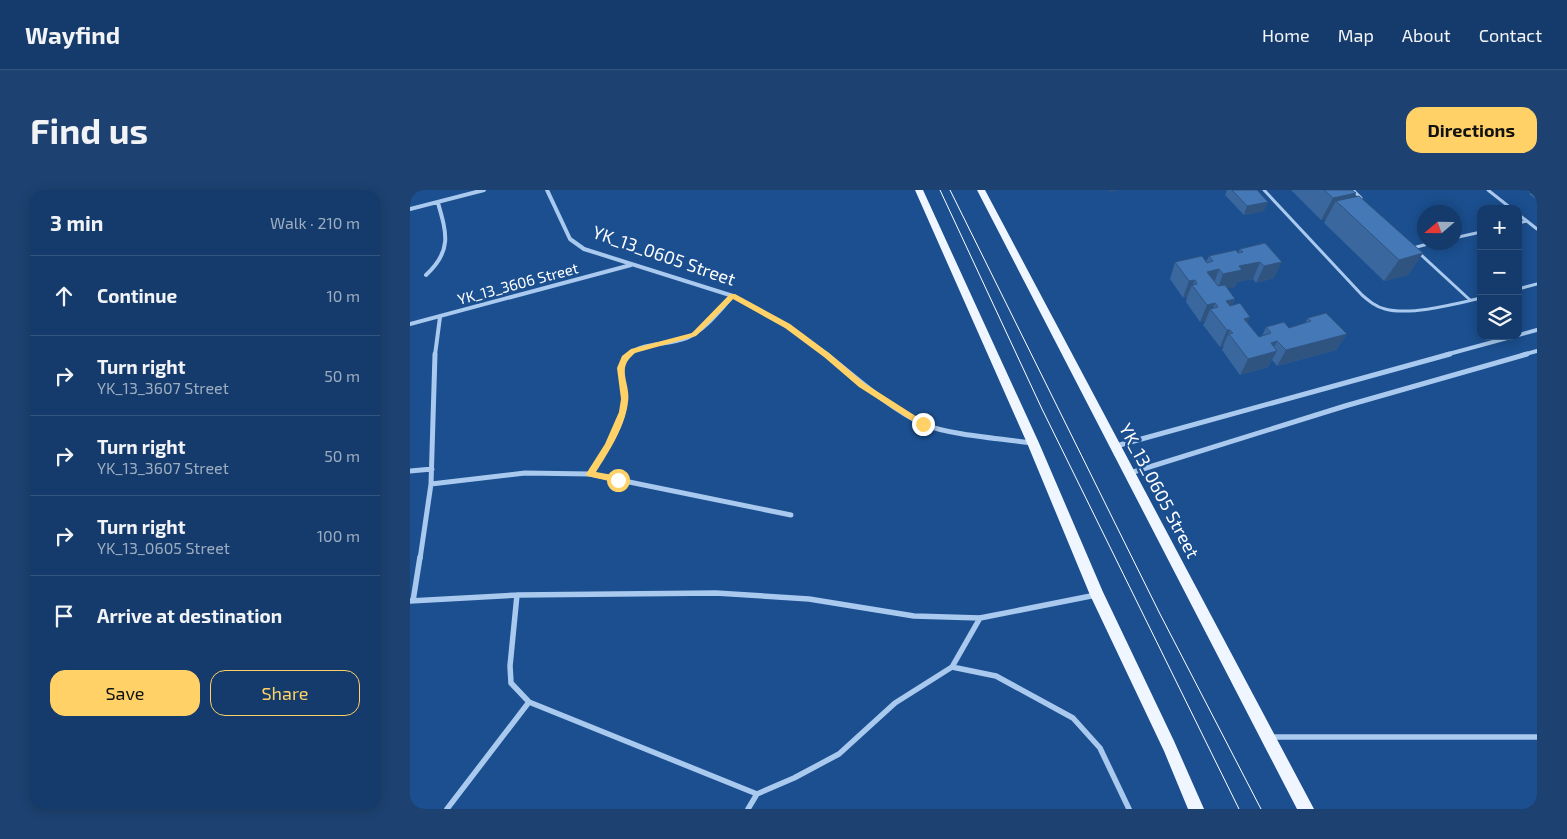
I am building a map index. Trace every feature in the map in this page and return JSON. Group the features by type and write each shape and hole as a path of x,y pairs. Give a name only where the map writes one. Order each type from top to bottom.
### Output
{"main road":[{"path":"919,190 1033,443 1097,594 1169,746 1196,809"},
{"name":"YK_13_0605 Street","path":"981,190 1306,809"}],"street":[{"path":"410,210 484,190"},
{"name":"YK_13_0605 Street","path":"546,190 570,239 584,249 632,265 688,280 733,296 787,326 827,355 862,385 923,424 946,430 1033,443"},
{"path":"426,275 440,264 444,253 446,240 438,203"},
{"name":"YK_13_3606 Street","path":"410,324 632,265"},
{"path":"590,474 608,446 623,412 625,399 621,368 624,358 633,351 694,335 733,296"},
{"path":"440,317 434,362 431,484 412,601 517,595 716,593 809,599 914,616 980,618 1097,594"},
{"path":"1115,446 1537,330"},
{"path":"1129,473 1345,406 1537,351"},
{"path":"410,471 432,469"},
{"path":"431,484 525,473 590,474 792,515"},
{"path":"517,595 511,651 511,683 530,702 756,794"},
{"path":"748,809 756,794 794,778 839,754 895,703 952,667 980,618"},
{"path":"952,667 996,676 1072,718 1100,748 1129,809"},
{"path":"447,809 530,702"},
{"path":"1268,737 1537,737"}],"lane":[{"path":"1264,190 1362,295 1372,303 1387,310 1403,310 1477,299"},
{"path":"1353,190 1366,203"},
{"path":"1488,190 1507,205"},
{"path":"1522,217 1537,229"},
{"path":"1522,222 1528,221"},
{"path":"1462,236 1477,233"},
{"path":"1406,241 1470,300"},
{"path":"1413,248 1417,247"},
{"path":"1522,288 1537,284"}],"building":[{"path":"1232,190 1257,190 1268,202 1247,206"},
{"path":"1324,190 1352,190 1356,193 1333,198"},
{"path":"1359,196 1417,248 1417,250 1423,253 1399,260 1336,201"},
{"path":"1265,243 1282,262 1264,266 1260,262 1239,266 1242,270 1223,274 1219,269 1207,272 1218,286 1225,285 1235,299 1226,301 1230,306 1240,303 1250,317 1244,319 1259,337 1271,333 1266,327 1284,322 1289,328 1311,321 1308,318 1326,313 1347,334 1286,350 1277,341 1271,343 1277,351 1248,359 1229,334 1233,333 1227,330 1210,309 1218,307 1215,303 1207,305 1192,285 1197,284 1195,280 1189,281 1175,262 1202,256 1207,263 1213,261 1209,256 1236,250 1238,253 1243,252 1240,249"}],"tram line":[{"path":"940,190 1042,409 1239,809"},
{"path":"950,190 1160,614 1261,809"}],"route":[{"path":"618,480 590,474 608,446 623,412 625,399 621,368 624,358 633,351 694,335 733,296 787,326 827,355 862,385 902,413 923,424"}]}
